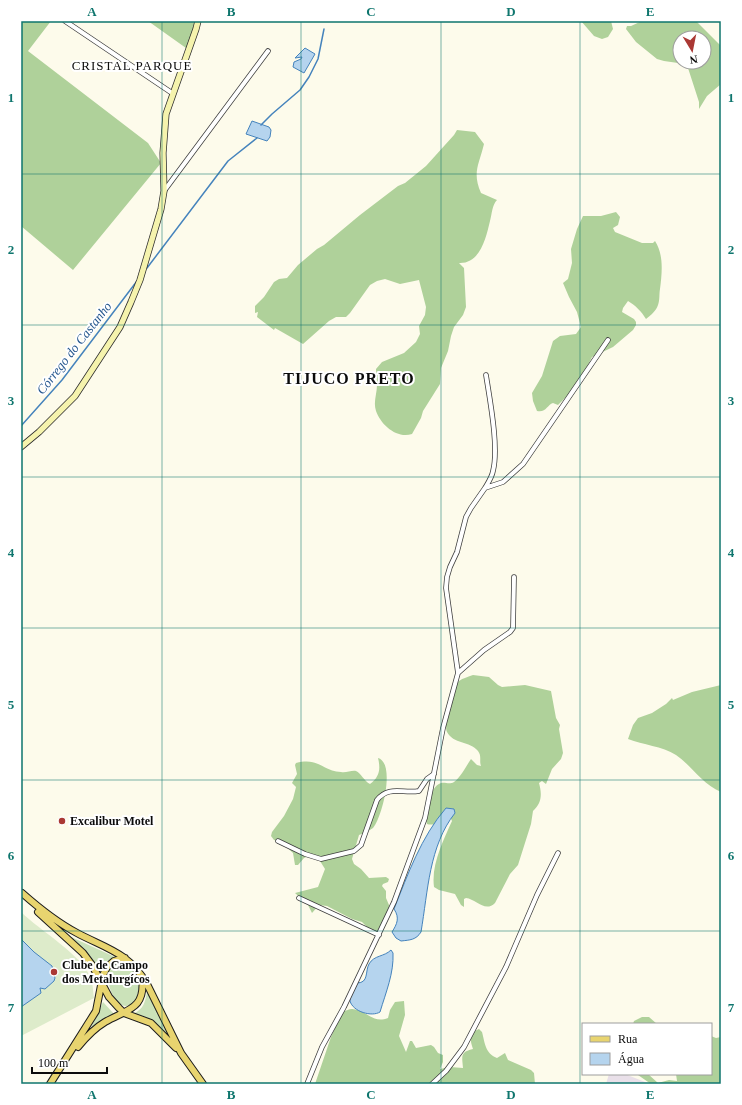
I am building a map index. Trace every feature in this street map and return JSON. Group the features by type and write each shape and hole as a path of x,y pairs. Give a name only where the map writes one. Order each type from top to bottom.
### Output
{"main road":[{"path":"21,447 39,432 75,396 120,327 140,280 161,209 164,191 163,153 166,114 198,21"},
{"path":"21,893 42,912 78,933 110,948 133,964 142,974 181,1053 203,1084"},
{"path":"21,893 41,915 83,953 114,1003 124,1013 151,1023 181,1053"},
{"path":"50,1084 96,1011 103,975 107,967 114,961 125,958"},
{"path":"68,1056 97,1027 134,1007 140,1001 142,974"}],"street":[{"path":"65,21 172,93"},
{"path":"164,191 268,51"},
{"path":"485,488 503,482 522,464 608,340"},
{"path":"306,1084 322,1047 344,1007 394,902 425,818 444,728 458,673 446,588 447,577 457,552 466,517 470,508 485,488 493,473 495,461 495,446 486,375"},
{"path":"458,673 484,650 510,632 514,617 514,577"},
{"path":"278,841 305,854 321,858 354,851 361,845 377,800 381,795 395,790 419,791 427,779 434,774"},
{"path":"432,1084 446,1071 464,1047 506,967 537,895 558,853"},
{"path":"299,898 379,935"}],"shaded area":[{"path":"609,1075 628,1075 650,1084 606,1084"}],"green space":[{"path":"21,21 51,21 28,51 148,143 161,163 73,270 21,226"},
{"path":"148,21 196,21 188,48 186,48"},
{"path":"581,21 611,21 613,29 608,37 602,39 594,36"},
{"path":"642,21 696,21 705,30 672,30 672,62 657,59 636,42 626,29 627,26 631,26"},
{"path":"712,37 721,46 721,84 707,96 699,109 699,102 689,70 712,70"},
{"path":"457,130 475,132 484,144 477,168 478,186 481,193 497,200 493,207 481,249 472,259 459,263 464,268 466,307 463,315 454,327 448,351 441,368 440,384 423,411 421,418 412,434 406,435 395,433 386,426 376,411 376,369 382,362 404,353 416,342 420,334 419,326 425,315 426,307 419,280 400,284 385,279 377,281 370,285 346,317 336,317 329,321 303,344 275,328 274,330 257,317 258,312 255,313 255,306 264,297 274,282 279,279 287,278 298,265 317,249 426,166"},
{"path":"616,212 620,217 618,225 613,228 615,232 642,243 653,243 655,241 658,246 662,270 658,305 655,311 646,319 638,309 628,301 622,312 634,319 636,322 633,330 613,347 592,357 575,388 558,405 553,403 542,411 537,411 532,393 542,376 553,341 560,336 576,334 581,327 577,312 563,283 568,279 572,263 571,249 577,229 583,216 601,216"},
{"path":"473,675 489,677 502,687 525,685 551,691 556,718 560,725 559,729 563,753 561,759 552,769 546,784 542,781 539,783 541,791 540,802 533,811 531,824 518,865 510,874 495,903 488,907 466,898 464,899 464,907 461,905 455,894 439,890 434,887 434,870 436,862 452,821 451,819 448,819 430,825 427,824 426,820 430,799 437,785 441,783 451,783 457,780 471,759 477,765 481,766 478,751 471,746 453,739 447,732 446,728 449,706 456,685 464,678"},
{"path":"721,685 721,792 714,789 687,764 671,752 628,739 633,725 638,718 652,713 672,698 673,700 692,692"},
{"path":"378,758 383,762 386,770 386,791 383,803 377,822 373,828 359,835 352,859 354,864 369,878 386,877 389,879 388,882 382,886 386,891 389,910 377,933 370,930 362,922 352,919 327,906 319,905 312,913 308,905 295,893 318,887 325,869 320,861 311,855 304,858 298,865 295,865 293,853 281,842 274,840 271,836 293,799 296,787 292,783 297,774 296,763 310,762 335,771 356,771 370,784 378,773"},
{"name":"Clube de Campo dos Metalurgícos","path":"21,912 80,961 87,970 91,979 94,998 21,1036"},
{"path":"69,936 115,957 107,961 100,972 90,957"},
{"path":"119,961 127,965 132,970 139,984 136,999 130,1005 125,1006 115,999 109,985 108,978 111,966"},
{"path":"147,992 168,1035 152,1020 133,1014 142,1007 145,1002"},
{"path":"404,1001 405,1015 399,1036 406,1052 410,1041 412,1041 416,1048 431,1045 438,1053 443,1055 443,1062 440,1069 450,1067 463,1068 462,1060 464,1053 473,1049 471,1035 479,1029 482,1032 486,1047 493,1056 497,1058 505,1053 508,1060 531,1070 534,1073 535,1084 315,1084 331,1037 342,1012 351,1009 378,1019 388,1018 390,1010 395,1002"},
{"path":"103,1002 114,1014 101,1021 89,1032"},
{"path":"642,1017 649,1017 656,1023 633,1023 634,1021"},
{"path":"712,1036 716,1038 721,1037 721,1084 651,1084 638,1075 649,1075 658,1083 669,1080 677,1081 676,1075 712,1075"}],"water":[{"path":"305,48 315,54 304,73 293,67 294,62 302,57 295,58"},
{"path":"252,121 269,127 271,130 270,137 267,141 246,134"},
{"path":"446,808 454,809 455,813 446,826 435,854 428,885 421,932 415,938 401,941 396,938 392,932 397,921 397,915 394,909 422,843 437,819"},
{"path":"21,939 34,952 52,966 55,978 54,981 45,989 40,988 41,993 21,1007"},
{"path":"391,950 393,953 392,968 380,1012 368,1014 359,1011 350,1001 352,992 357,983 365,979 371,961"}],"waterway":[{"name":"Córrego do Castanho","path":"261,125 300,90 309,77 318,59 324,29"},
{"name":"Córrego do Castanho","path":"147,268 228,161 257,138"},
{"name":"Córrego do Castanho","path":"21,426 62,380 137,281"}],"place":[{"name":"Excalibur Motel","path":"62,821"},
{"name":"Clube de Campo dos Metalurgícos","path":"54,972"}],"district":[{"name":"CRISTAL PARQUE","path":"132,65"},
{"name":"TIJUCO PRETO","path":"349,378"}]}
